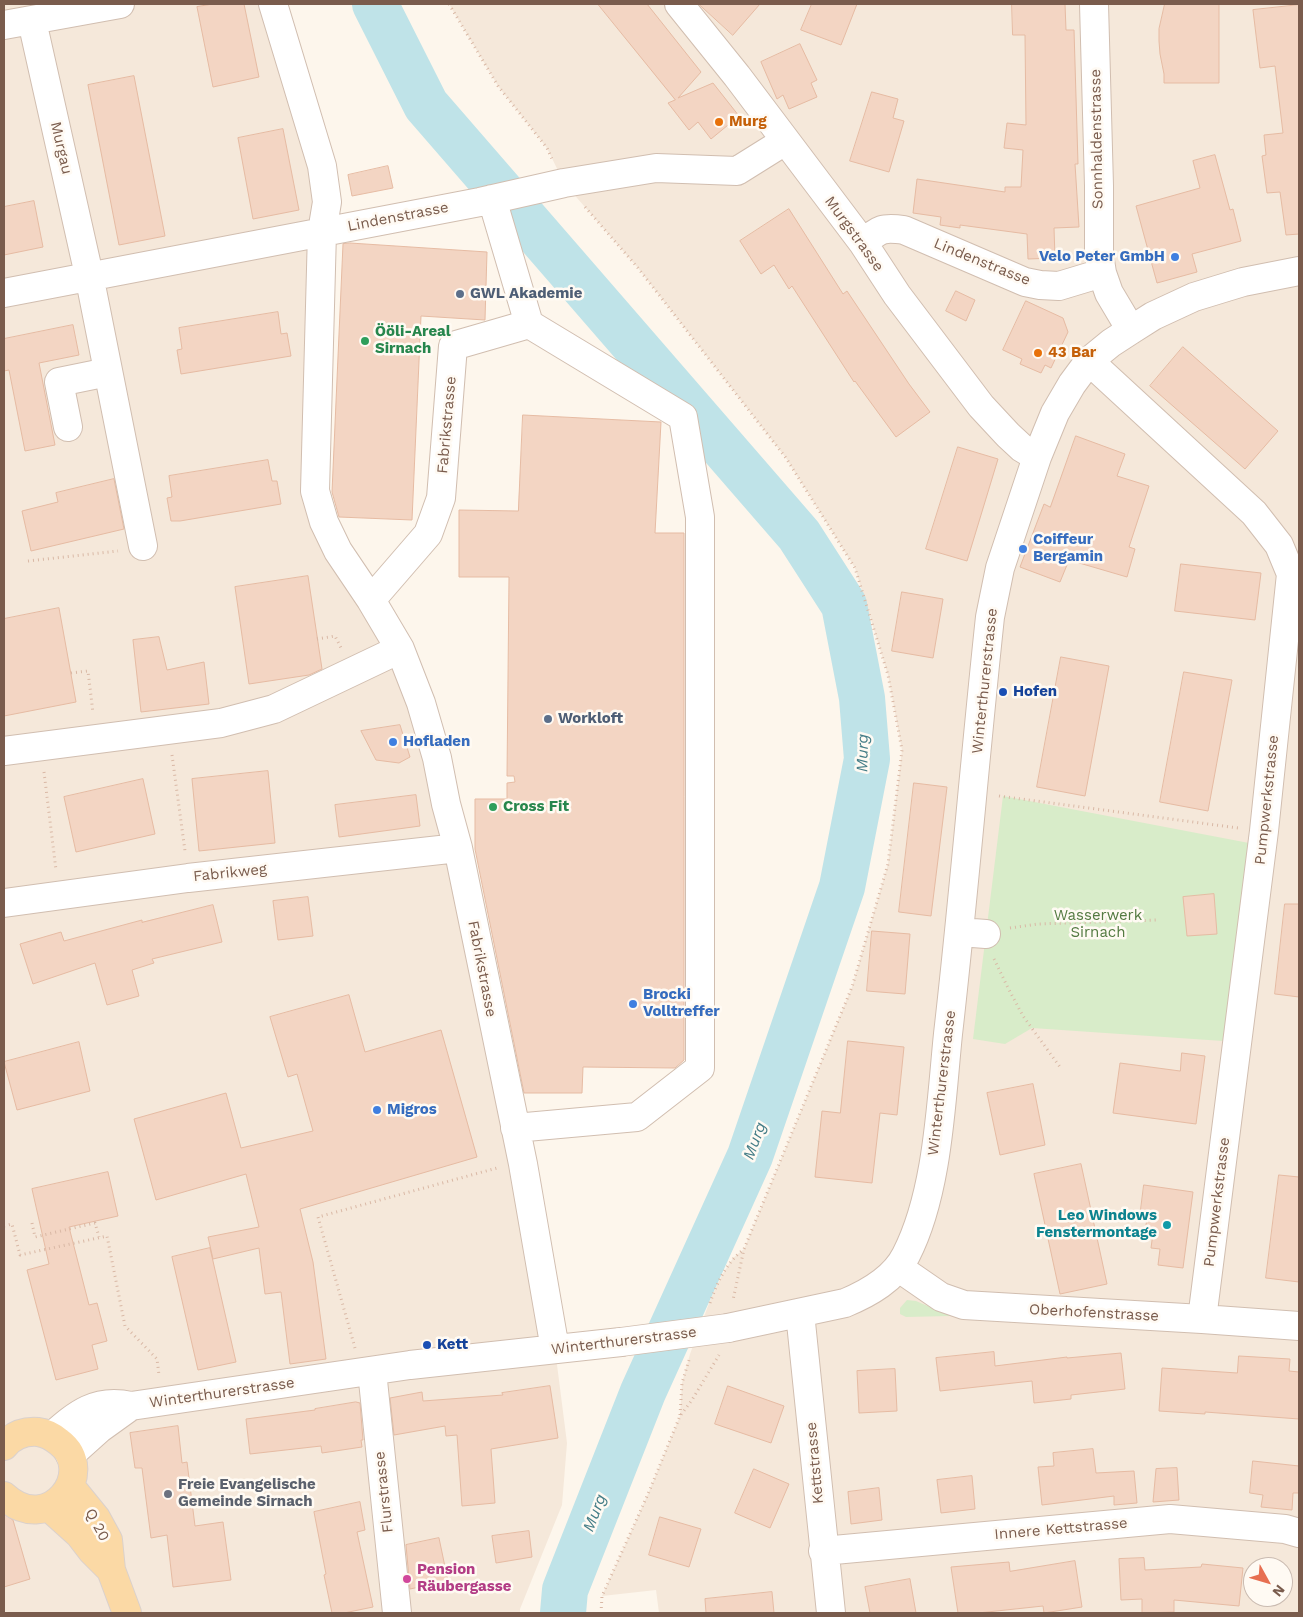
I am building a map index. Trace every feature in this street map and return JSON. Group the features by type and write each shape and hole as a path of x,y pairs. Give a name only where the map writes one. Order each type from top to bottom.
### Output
{"main road":[{"path":"4,1496 13,1504 24,1509 36,1510 49,1507 58,1502 65,1494 70,1486 73,1475 72,1465 61,1445 42,1432 19,1434 5,1441"},
{"name":"Q 20","path":"70,1486 96,1518 108,1540 111,1570 126,1613"},
{"name":"Q 20","path":"49,1507 79,1534 92,1551 111,1570"}],"street":[{"path":"4,26 120,4"},
{"name":"Fabrikstrasse","path":"273,4 322,166 327,202 322,232 315,491 324,522 338,550 400,649 422,703 458,848 529,1198 555,1349"},
{"name":"Murgstrasse","path":"679,4 737,76 863,243 897,295 981,406 1022,448 1037,457"},
{"name":"Sonnhaldenstrasse","path":"1094,4 1099,254 1102,273"},
{"name":"Murgau","path":"32,21 89,275 143,546"},
{"name":"Lindenstrasse","path":"4,292 656,168 737,171 785,141"},
{"path":"486,201 529,324 683,417 700,517 700,1068 638,1117 515,1128"},
{"name":"Lindenstrasse","path":"863,243 877,232 888,228 904,230 1025,282 1040,285 1059,286 1102,273"},
{"name":"Winterthurerstrasse","path":"61,1445 99,1429 131,1406 365,1364 621,1342 728,1328 800,1313 845,1303 857,1298 884,1281 898,1268 907,1254 917,1230 927,1198 973,933 973,793 990,617 1000,568 1037,457 1056,413 1072,384 1089,361 1111,343 1153,316 1194,297 1243,282 1299,271"},
{"path":"1102,273 1109,293 1130,330"},
{"name":"Fabrikstrasse","path":"371,600 428,534 440,498 453,346 529,324"},
{"name":"Pumpwerkstrasse","path":"1089,361 1254,513 1279,545 1291,574 1264,831 1202,1319"},
{"path":"68,427 59,382 108,372"},
{"path":"4,751 221,723 274,709 400,649"},
{"name":"Fabrikweg","path":"4,903 188,878 458,848"},
{"name":"Oberhofenstrasse","path":"898,1268 941,1297 964,1305 1299,1326"},
{"name":"Kettstrasse","path":"800,1313 830,1613"},
{"name":"Flurstrasse","path":"365,1364 398,1613"},
{"name":"Innere Kettstrasse","path":"823,1551 1170,1519 1286,1529 1299,1533"}],"path":[{"path":"449,4 498,86 547,148 564,184 638,268 786,458 855,568 888,675 902,750 888,864 852,986 744,1249 733,1258 711,1298"},
{"path":"28,561 143,546"},
{"path":"71,673 88,671 97,739"},
{"path":"168,730 188,878"},
{"path":"40,746 59,896"},
{"path":"973,793 1264,831"},
{"path":"1060,1067 1023,1016 1001,974 973,933 1038,924 1158,920"},
{"path":"365,1364 318,1217 500,1167"},
{"path":"32,1223 36,1237 95,1223 99,1238"},
{"path":"4,1226 12,1224 20,1255 107,1236 125,1326 158,1359 160,1376"},
{"path":"601,1613 602,1596 648,1494 680,1416 682,1384 690,1354"}],"shaded area":[{"path":"4,4 273,4 322,166 315,491 400,649 555,1349 567,1443 562,1505 520,1613 4,1613"},
{"path":"449,4 1299,4 1299,1613 659,1613 656,1590 602,1596 648,1494 680,1416 682,1383 690,1354 711,1298 733,1258 744,1249 852,987 888,864 902,750 888,675 855,568 786,458 638,268 564,183 547,148 498,86"}],"green space":[{"name":"Wasserwerk Sirnach","path":"1003,796 1249,843 1223,1041 1032,1028 1005,1044 973,1039"},
{"path":"907,1300 916,1301 951,1316 906,1317 900,1314 900,1308"}],"building":[{"path":"213,4 244,4 259,77 213,87 197,7"},
{"path":"598,4 647,4 701,72 678,98 713,83 739,116 711,139 698,122 689,130 668,103 675,100"},
{"path":"699,4 760,4 733,35"},
{"path":"812,4 857,4 841,45 801,30"},
{"path":"1012,4 1065,4 1066,30 1074,30 1078,164 1075,164 1079,227 1054,228 1055,258 1028,259 1027,234 960,225 960,228 940,225 941,217 913,213 917,179 1005,192 1005,187 1021,187 1023,150 1004,148 1007,123 1026,125 1025,35 1013,35"},
{"path":"1165,4 1219,4 1219,83 1164,83 1159,29"},
{"path":"1299,5 1299,234 1286,235 1280,192 1267,193 1262,156 1266,155 1264,135 1283,133 1275,66 1260,68 1253,10"},
{"path":"800,44 817,80 811,83 817,97 789,109 783,95 777,99 761,62"},
{"path":"134,76 165,236 119,245 88,85"},
{"path":"872,92 898,99 893,118 904,121 889,172 850,161"},
{"path":"283,129 299,210 253,219 238,138"},
{"path":"1215,155 1230,210 1233,209 1241,241 1192,254 1197,272 1157,283 1136,206 1200,188 1193,161"},
{"path":"388,166 393,188 352,196 348,175"},
{"path":"34,201 43,247 4,255 4,207"},
{"path":"789,209 843,294 847,291 930,412 896,437 854,382 792,286 789,289 774,265 761,274 740,241"},
{"path":"343,244 487,252 485,320 421,316 412,520 339,517 332,492"},
{"path":"956,291 975,300 966,321 946,311"},
{"path":"1026,301 1063,318 1068,332 1051,368 1045,365 1041,373 1020,364 1022,359 1003,350"},
{"path":"278,312 281,334 287,333 291,356 181,374 177,350 182,349 179,328"},
{"path":"73,325 79,355 39,363 55,445 25,451 9,370 4,371 4,339"},
{"path":"1183,347 1278,431 1245,469 1150,386"},
{"path":"523,415 661,422 655,533 684,533 684,1060 675,1068 583,1067 582,1093 524,1093 475,849 475,799 507,799 507,783 515,782 514,776 507,776 509,577 459,577 459,510 518,511"},
{"path":"1076,436 1125,454 1117,476 1149,486 1129,547 1135,549 1127,577 1069,560 1060,582 1020,567 1044,504 1050,507"},
{"path":"958,447 998,459 967,561 926,549"},
{"path":"268,460 272,481 277,481 281,504 171,521 167,498 172,497 169,476"},
{"path":"114,479 124,529 31,551 22,511 58,502 56,493"},
{"path":"1181,564 1261,573 1255,620 1175,611"},
{"path":"308,576 322,669 309,675 249,684 235,587"},
{"path":"902,592 943,599 933,658 892,651"},
{"path":"59,608 76,702 4,716 4,619"},
{"path":"159,637 167,670 204,662 209,704 141,712 133,640"},
{"path":"1061,657 1109,666 1085,796 1037,787"},
{"path":"1184,672 1232,680 1208,811 1160,802"},
{"path":"400,725 410,757 399,763 376,760 361,731"},
{"path":"268,771 275,843 199,851 192,779"},
{"path":"143,779 155,834 76,852 64,797"},
{"path":"914,783 947,787 931,916 899,912"},
{"path":"416,795 420,826 339,837 335,805"},
{"path":"1214,894 1217,934 1187,936 1183,897"},
{"path":"308,897 313,936 278,940 273,901"},
{"path":"1285,904 1299,904 1299,997 1275,994"},
{"path":"213,905 222,942 152,959 154,963 132,970 139,996 107,1005 95,963 33,984 20,944 61,932 64,941 142,920 142,922"},
{"path":"872,931 910,934 905,994 867,991"},
{"path":"349,995 365,1052 441,1030 477,1157 300,1209 313,1262 326,1359 290,1364 281,1292 265,1294 259,1248 213,1259 208,1237 259,1227 246,1174 156,1200 134,1119 226,1093 241,1148 313,1131 297,1074 288,1077 270,1017"},
{"path":"848,1041 904,1047 897,1115 880,1113 872,1183 815,1177 822,1111 840,1113"},
{"path":"79,1042 90,1091 17,1110 4,1062"},
{"path":"1182,1053 1205,1056 1196,1124 1113,1113 1120,1063 1180,1071"},
{"path":"1033,1084 1045,1145 1000,1155 987,1093"},
{"path":"1081,1164 1107,1284 1060,1294 1034,1174"},
{"path":"108,1172 118,1216 69,1227 89,1305 97,1303 107,1341 92,1345 98,1369 56,1380 27,1270 49,1264 32,1189"},
{"path":"1279,1175 1299,1177 1299,1282 1266,1278"},
{"name":"Leo Windows Fenstermontage","path":"1144,1185 1193,1192 1183,1268 1158,1265 1160,1249 1151,1248 1153,1233 1145,1232 1147,1218 1140,1217"},
{"path":"210,1248 236,1362 198,1370 172,1257"},
{"path":"994,1352 995,1366 1067,1357 1121,1353 1125,1389 1071,1395 1071,1399 1034,1403 1032,1381 940,1391 936,1358"},
{"path":"1239,1356 1290,1359 1289,1371 1299,1372 1299,1419 1205,1412 1205,1414 1159,1411 1162,1368 1237,1373"},
{"path":"895,1369 897,1411 859,1413 857,1371"},
{"path":"550,1386 558,1438 491,1449 495,1503 462,1506 457,1435 446,1436 445,1426 394,1435 390,1398 422,1392 423,1401 503,1395 502,1393"},
{"path":"728,1386 784,1406 771,1443 715,1424"},
{"path":"356,1402 360,1403 362,1447 322,1453 321,1446 250,1454 246,1419 315,1410"},
{"name":"Freie Evangelische Gemeinde Sirnach","path":"178,1426 182,1463 187,1462 195,1526 223,1522 231,1580 173,1587 167,1535 151,1538 142,1468 135,1468 130,1433"},
{"path":"1093,1449 1096,1473 1134,1471 1137,1503 1114,1505 1114,1496 1042,1505 1038,1467 1054,1466 1053,1453"},
{"path":"1253,1461 1299,1466 1299,1493 1293,1493 1292,1510 1261,1507 1263,1495 1250,1493"},
{"path":"1177,1468 1179,1500 1153,1502 1156,1469"},
{"path":"754,1469 789,1484 770,1528 735,1513"},
{"path":"972,1476 975,1509 941,1513 937,1480"},
{"path":"879,1488 882,1520 851,1524 848,1492"},
{"path":"360,1502 365,1530 357,1532 373,1607 344,1613 332,1613 314,1512"},
{"path":"4,1514 13,1520 30,1579 4,1587"},
{"path":"660,1517 701,1529 689,1567 649,1555"},
{"path":"529,1531 532,1557 496,1563 492,1536"},
{"path":"439,1538 448,1581 410,1589 406,1545"},
{"path":"1144,1558 1145,1570 1201,1567 1202,1564 1243,1568 1239,1606 1174,1600 1174,1612 1142,1613 1142,1599 1121,1600 1119,1559"},
{"path":"1075,1561 1082,1607 1044,1613 1043,1606 978,1613 958,1613 951,1567 1009,1562 1010,1571"},
{"path":"910,1579 916,1613 870,1613 865,1587"},
{"path":"772,1592 774,1613 706,1613 705,1599"}],"waterway":[{"name":"Murg","path":"375,4 426,105 799,535 844,605 862,698 867,759 842,887 750,1156 643,1392 565,1590 563,1613"}],"place":[{"name":"Murg","path":"719,122"},
{"name":"Velo Peter GmbH","path":"1175,257"},
{"name":"GWL Akademie","path":"460,294"},
{"name":"Ööli-Areal Sirnach","path":"365,341"},
{"name":"43 Bar","path":"1038,353"},
{"name":"Coiffeur Bergamin","path":"1023,549"},
{"name":"Hofen","path":"1003,692"},
{"name":"Workloft","path":"548,719"},
{"name":"Hofladen","path":"393,742"},
{"name":"Cross Fit","path":"493,807"},
{"name":"Brocki Volltreffer","path":"633,1004"},
{"name":"Migros","path":"377,1110"},
{"name":"Leo Windows Fenstermontage","path":"1167,1225"},
{"name":"Kett","path":"427,1345"},
{"name":"Freie Evangelische Gemeinde Sirnach","path":"168,1494"},
{"name":"Pension Räubergasse","path":"407,1579"}]}
